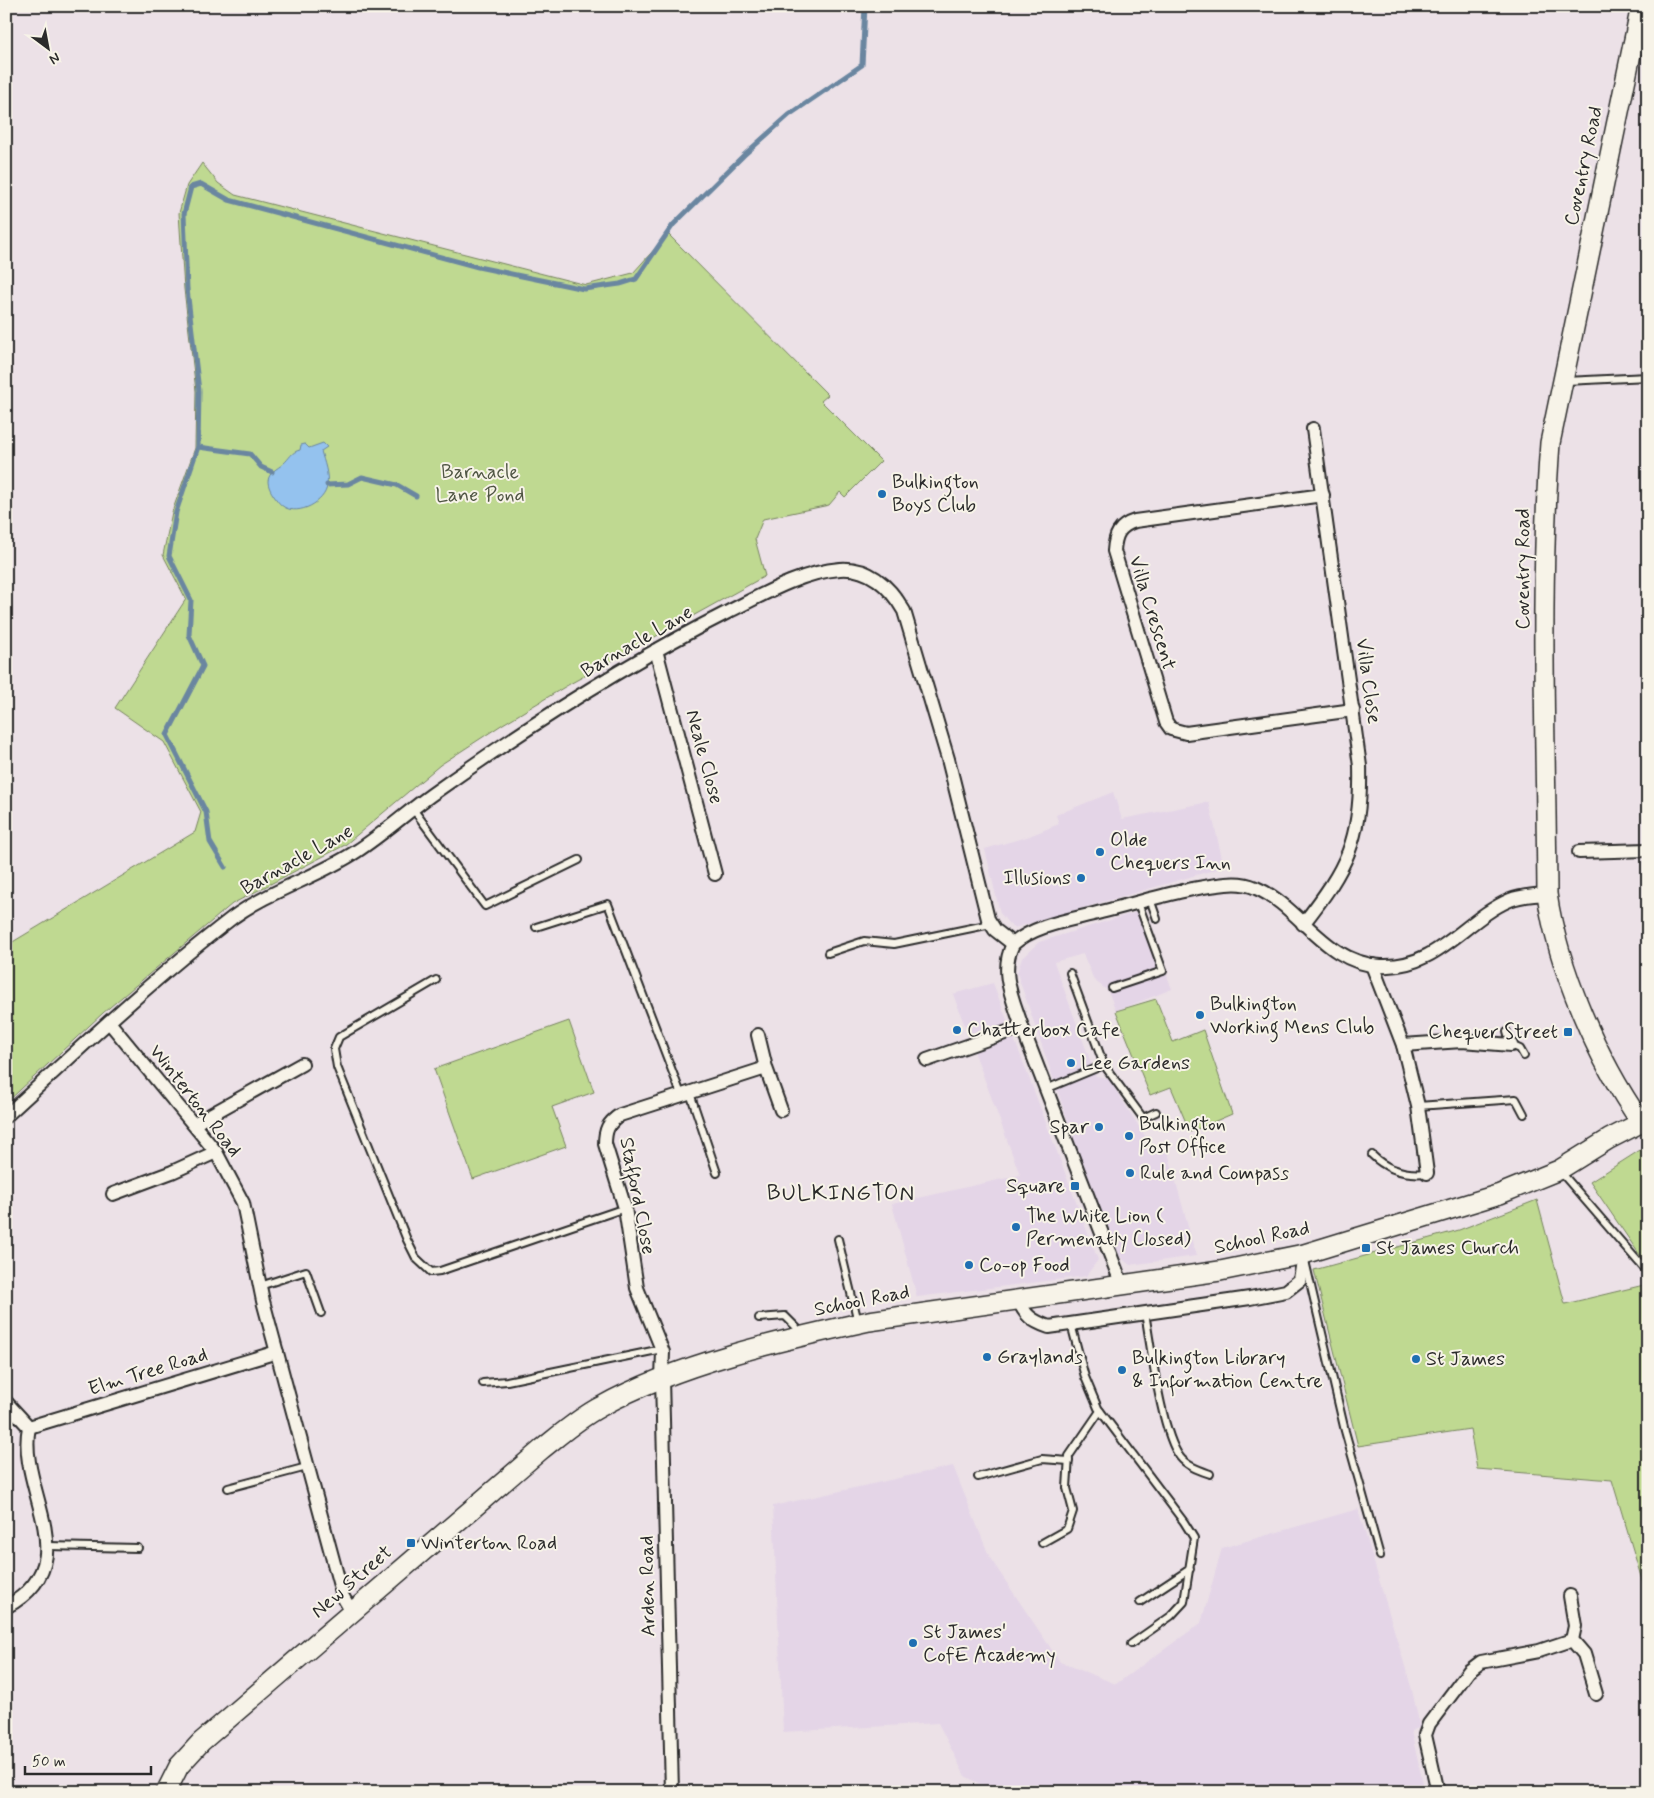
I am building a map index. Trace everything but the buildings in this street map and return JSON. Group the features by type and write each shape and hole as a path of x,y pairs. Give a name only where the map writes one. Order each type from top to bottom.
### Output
{"main road":[{"name":"Coventry Road","path":"1641,6 1550,443 1546,499 1547,894 1552,927 1579,1006 1624,1099 1644,1120"},
{"name":"School Road","path":"662,1378 714,1361 858,1323 1220,1271 1304,1254 1471,1204 1563,1167 1644,1120"},
{"name":"New Street","path":"166,1792 179,1766 201,1742 574,1424 599,1407 662,1378"}],"street":[{"name":"Villa Close","path":"1303,924 1340,873 1356,833 1360,809 1360,785 1353,710 1313,429"},
{"name":"Villa Crescent","path":"1323,495 1135,521 1119,530 1114,540 1114,551 1166,722 1171,729 1186,733 1353,710"},
{"name":"Barnacle Lane","path":"6,1116 109,1022 235,917 357,852 413,809 537,722 656,650 759,596 812,575 850,569 872,575 881,582 904,611 948,759 991,924"},
{"name":"Neale Close","path":"656,650 716,874"},
{"path":"1580,852 1648,850"},
{"path":"1122,1284 1022,1027 1006,975 1009,952 1013,944 1037,930 1144,901 1208,886 1244,884 1268,893 1332,948 1358,962 1393,966 1426,956 1444,947 1510,900 1547,894"},
{"path":"991,924 1001,936 1013,944"},
{"path":"1372,965 1403,1045 1418,1106 1427,1173"},
{"name":"Winterton Road","path":"109,1022 216,1152 243,1203 260,1286 307,1467 343,1597 352,1612"},
{"path":"927,1060 1022,1027"},
{"path":"758,1035 766,1068 781,1110"},
{"path":"1403,1045 1462,1041 1511,1045"},
{"path":"194,1124 302,1064"},
{"name":"Stafford Close","path":"662,1378 664,1360 662,1349 637,1288 625,1208 605,1144 608,1126 620,1115 766,1068"},
{"path":"113,1194 172,1172 216,1152"},
{"path":"1018,1299 1024,1313 1034,1322 1049,1327 1286,1291 1300,1280 1304,1254"},
{"name":"Elm Tree Road","path":"29,1427 277,1352"},
{"name":"Arden Road","path":"662,1378 672,1792"},
{"path":"6,1402 29,1427 26,1445 48,1546 35,1584 6,1607"},
{"path":"1570,1596 1575,1626 1572,1640"},
{"path":"1572,1640 1584,1654 1596,1694"},
{"path":"1438,1792 1425,1736 1429,1724 1469,1671 1481,1662 1539,1651 1572,1640"}],"lane":[{"path":"1562,381 1648,377"},
{"path":"413,809 485,906 579,860"},
{"path":"1144,901 1157,919"},
{"path":"1112,988 1163,971 1144,901"},
{"path":"536,927 608,904 717,1173"},
{"path":"828,952 864,941 894,944 991,924"},
{"path":"1070,973 1104,1065 1143,1118 1156,1112"},
{"path":"436,980 339,1037 334,1049 341,1076 416,1258 431,1272 440,1271 625,1208"},
{"path":"1507,1032 1511,1045 1520,1049 1524,1056"},
{"path":"1046,1089 1104,1065"},
{"path":"1418,1106 1516,1099 1524,1114"},
{"path":"1372,1155 1378,1160 1409,1174 1427,1173"},
{"path":"1563,1167 1648,1273"},
{"path":"838,1239 858,1323"},
{"path":"1304,1254 1345,1430 1380,1556"},
{"path":"260,1286 306,1271 321,1313"},
{"path":"1145,1313 1160,1393 1172,1439 1180,1456 1193,1468 1210,1474"},
{"path":"759,1318 785,1316 805,1336"},
{"path":"1071,1324 1085,1377 1100,1411 1194,1538 1184,1602 1179,1609 1131,1644"},
{"path":"483,1383 507,1380 662,1349"},
{"path":"1042,1543 1067,1529 1073,1511 1067,1488 1069,1456 1100,1411"},
{"path":"978,1478 1042,1459 1069,1461"},
{"path":"228,1488 307,1467"},
{"path":"48,1546 138,1548"},
{"path":"1140,1602 1190,1569"}],"shaded area":[{"path":"1113,792 1122,819 1209,802 1224,867 1014,928 1000,913 985,849 1027,837 1059,824 1056,815"},
{"path":"1143,910 1172,989 1116,1011 1108,991 1094,980 1083,954 1054,962 1096,1076 1108,1078 1154,1150 1166,1145 1196,1256 1130,1265 1120,1257 1094,1197 1017,973 1022,958 1039,942"},
{"path":"993,983 1098,1260 1086,1276 917,1297 892,1204 1020,1175 953,994"},
{"name":"St James' CofE Academy","path":"953,1466 990,1558 1060,1662 1116,1684 1201,1623 1222,1548 1358,1509 1412,1690 1420,1727 1411,1731 1425,1792 995,1792 965,1776 938,1723 783,1732 773,1506"}],"green space":[{"name":"Barnacle Lane Pond","path":"202,163 218,183 235,195 586,285 633,273 668,234 828,395 821,401 881,461 845,497 840,492 829,505 763,519 755,539 765,576 568,685 503,724 440,765 345,845 232,904 103,1013 6,1103 6,946 195,832 201,812 164,742 115,708 186,599 163,555 172,512 195,448 196,391 184,289 179,213 187,185"},
{"path":"1156,999 1173,1042 1203,1030 1232,1114 1190,1132 1171,1087 1150,1095 1116,1011"},
{"path":"569,1021 594,1092 552,1107 566,1146 473,1179 434,1069"},
{"path":"1648,1145 1648,1267 1590,1182"},
{"path":"1537,1200 1565,1304 1648,1284 1648,1600 1612,1480 1477,1469 1470,1429 1358,1446 1314,1270 1459,1230"}],"water":[{"path":"323,443 327,447 321,451 326,468 327,486 322,497 304,509 290,509 283,506 270,489 268,481 270,475 300,450 301,445 305,444 309,448"}],"waterway":[{"path":"225,867 210,842 206,812 167,735 203,666 189,635 191,600 169,556 176,512 198,447 199,391 187,289 184,214 191,187 201,184 229,200 478,267 584,289 620,284 636,279 673,225 744,155 789,115 862,65 865,6"},
{"path":"198,447 250,454 261,467 272,472"},
{"path":"327,485 348,484 362,477 397,485 416,496"}],"place":[{"name":"Bulkington Boys Club","path":"882,494"},
{"name":"Olde Chequers Inn","path":"1100,852"},
{"name":"Illusions","path":"1081,878"},
{"name":"Bulkington Working Mens Club","path":"1200,1015"},
{"name":"Chatterbox Cafe","path":"957,1030"},
{"name":"Chequer Street","path":"1568,1032"},
{"name":"Lee Gardens","path":"1071,1063"},
{"name":"Spar","path":"1099,1127"},
{"name":"Bulkington Post Office","path":"1129,1136"},
{"name":"Rule and Compass","path":"1130,1173"},
{"name":"Square","path":"1075,1186"},
{"name":"The White Lion ( Permenatly Closed)","path":"1016,1227"},
{"name":"St James Church","path":"1366,1248"},
{"name":"Co-op Food","path":"969,1265"},
{"name":"Graylands","path":"987,1357"},
{"name":"St James","path":"1416,1359"},
{"name":"Bulkington Library & Information Centre","path":"1122,1370"},
{"name":"Winterton Road","path":"411,1543"},
{"name":"St James' CofE Academy","path":"913,1643"}],"district":[{"name":"BULKINGTON","path":"841,1194"}]}
